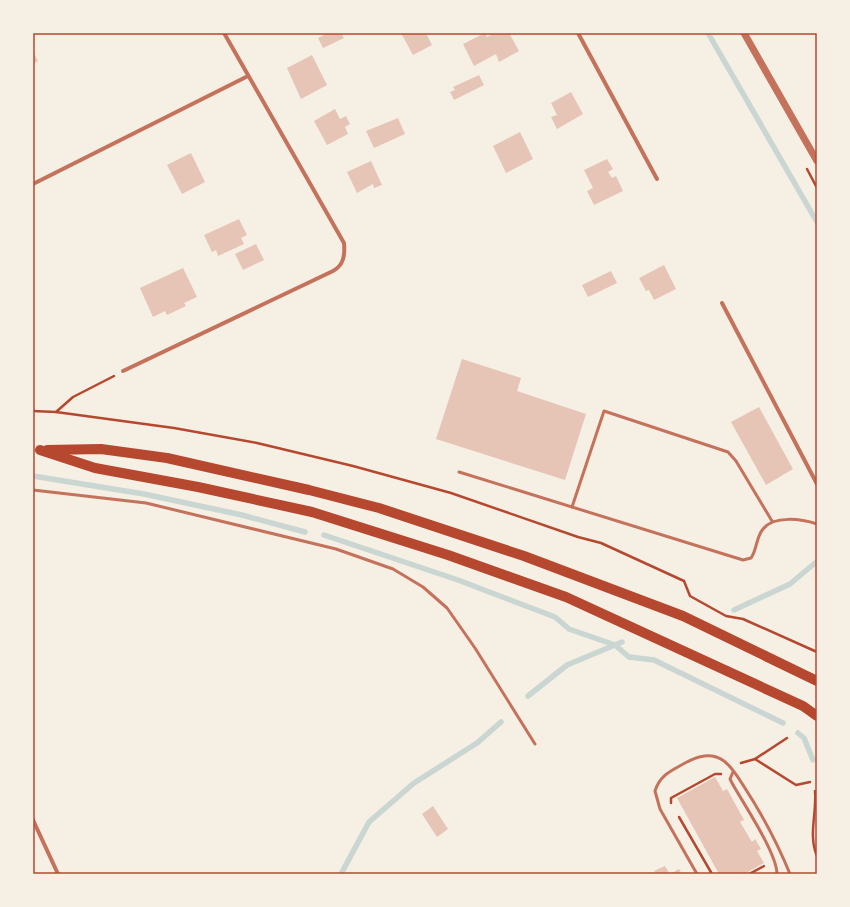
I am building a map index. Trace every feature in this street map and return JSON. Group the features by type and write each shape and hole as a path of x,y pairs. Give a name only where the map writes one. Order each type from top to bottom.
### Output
{"main road":[{"path":"36,450 101,449 167,458 301,488 379,508 524,556 683,616 817,681"},
{"path":"36,450 95,468 198,487 312,512 448,555 566,596 803,706 817,716"}],"street":[{"path":"124,371 333,271 343,262 345,252 344,243 224,33"},
{"path":"744,33 817,161"},
{"path":"579,35 657,180"},
{"path":"33,184 248,76"},
{"path":"722,303 817,484"},
{"path":"33,820 58,874"}],"lane":[{"path":"572,507 604,411 728,452 736,460 772,521"},
{"path":"459,472 743,560 751,558 762,530 772,521 789,520 817,524"},
{"path":"33,490 146,503 336,549 393,569 423,587 447,608 475,648 535,744"},
{"path":"697,874 660,809 655,791 662,777 696,757 704,755 715,756 725,761 732,770 768,825 790,874"},
{"path":"732,770 730,779 765,842 775,863 777,874"}],"path":[{"path":"56,412 73,396 124,371"},
{"path":"33,411 56,412 174,428 257,443 353,466 451,493 578,537 601,543 684,581 690,596 726,616 743,619 817,652"},
{"path":"755,760 787,738"},
{"path":"674,809 671,803 671,798 715,774 722,774 732,770 746,760 755,760 796,785 810,782"},
{"path":"815,791 816,805 812,825 817,856"},
{"path":"678,816 712,874"}],"building":[{"path":"328,33 341,33 344,38 323,48 318,38"},
{"path":"401,33 426,33 432,45 413,55"},
{"path":"485,33 487,37 494,33 509,33 519,51 499,62 496,54 474,66 463,44"},
{"path":"33,51 38,61 33,64"},
{"path":"312,55 327,85 301,99 287,68"},
{"path":"479,75 484,85 454,100 450,92 455,90 453,87"},
{"path":"571,92 583,114 557,129 551,117 557,115 551,103"},
{"path":"335,109 340,119 346,116 350,124 345,127 348,134 327,145 314,121"},
{"path":"398,118 405,134 374,148 366,131"},
{"path":"520,132 533,159 506,173 493,146"},
{"path":"191,153 205,182 182,194 167,165"},
{"path":"607,159 613,169 608,172 612,178 616,176 623,191 594,205 587,191 593,188 584,170"},
{"path":"371,161 382,185 374,188 373,184 357,193 347,172"},
{"path":"239,219 247,235 241,238 244,244 218,256 216,250 212,252 204,235"},
{"path":"256,244 264,260 243,270 235,254"},
{"path":"664,265 676,289 654,300 649,290 646,291 639,278"},
{"path":"183,268 197,297 184,303 186,306 167,315 165,311 153,317 140,288"},
{"path":"611,271 617,283 588,297 582,285"},
{"path":"462,359 521,378 517,391 586,414 565,480 436,439"},
{"path":"759,407 793,469 766,485 731,422"},
{"path":"715,777 723,791 727,789 744,820 740,822 752,842 755,839 761,849 757,851 764,863 744,874 719,874 677,798"},
{"path":"433,806 448,829 437,837 422,814"},
{"path":"665,866 670,874 656,874 654,871"},
{"path":"679,869 682,874 670,874"}],"waterway":[{"path":"708,33 817,222"},
{"path":"33,476 144,494 242,515 305,532"},
{"path":"324,535 458,580 555,617 569,629 615,645 629,657 654,660 783,723"},
{"path":"734,610 790,584 815,563"},
{"path":"528,696 567,665 622,642"},
{"path":"341,874 369,822 414,783 477,743 501,722"},
{"path":"798,733 804,738 813,760"}]}
